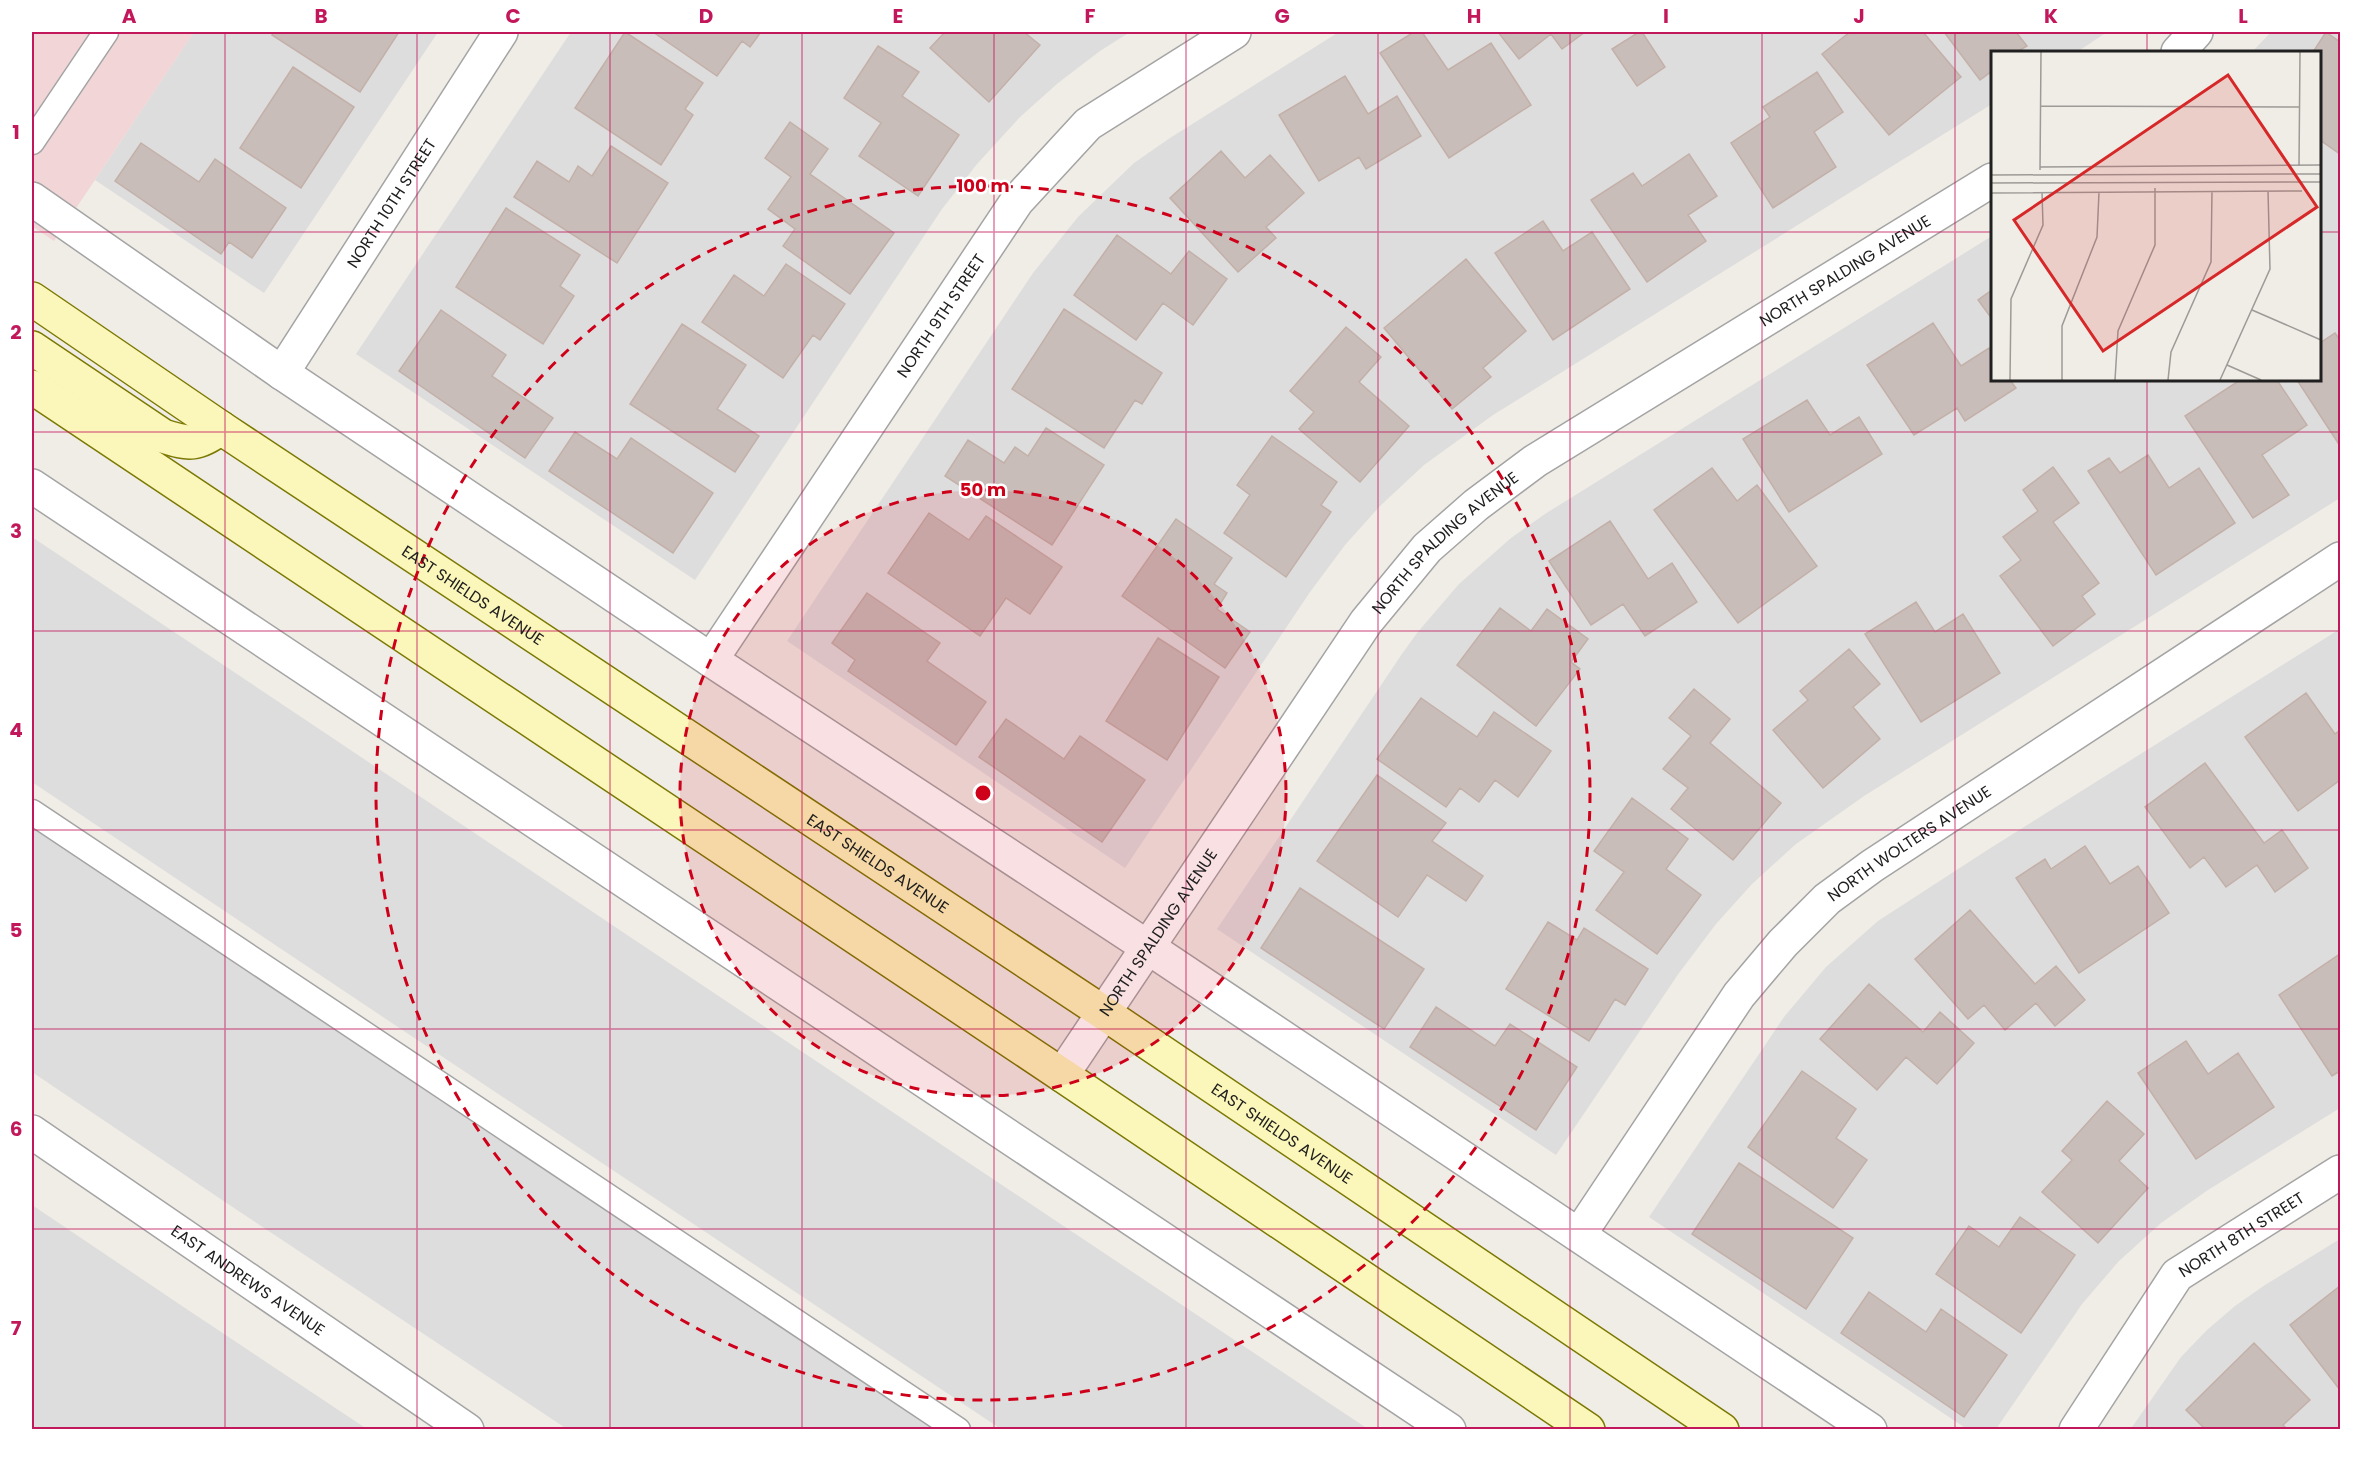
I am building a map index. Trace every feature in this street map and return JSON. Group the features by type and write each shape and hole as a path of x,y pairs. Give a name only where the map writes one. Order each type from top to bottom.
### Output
{"main road":[{"name":"EAST SHIELDS AVENUE","path":"32,299 221,428 1104,1013 1722,1430"},
{"path":"32,348 163,436 184,442 204,440 221,428"},
{"path":"32,387 1062,1075 1588,1430"}],"street":[{"name":"NORTH 10TH STREET","path":"282,373 501,32"},
{"name":"NORTH 9TH STREET","path":"711,660 1017,201 1088,124 1234,32"},
{"path":"2179,51 2196,32"},
{"name":"NORTH SPALDING AVENUE","path":"1062,1075 1366,622 1427,548 1476,505 1535,461 1991,181"},
{"path":"32,199 282,373 1870,1430"},
{"path":"32,486 1449,1430"},
{"name":"NORTH WOLTERS AVENUE","path":"1579,1235 1739,995 1783,943 1827,900 1872,866 2340,559"},
{"name":"EAST ANDREWS AVENUE","path":"32,1132 467,1430"},
{"name":"NORTH 8TH STREET","path":"2076,1430 2178,1275 2340,1172"}],"lane":[{"path":"32,142 106,32"},
{"path":"32,812 958,1430"}],"shaded area":[{"path":"32,32 194,32 54,241 32,226"},
{"path":"194,32 438,32 264,293 95,180"},
{"path":"571,32 1130,32 1100,51 1058,83 1020,117 977,164 942,209 695,580 356,354"},
{"path":"1339,32 2107,32 2078,51 1991,51 1991,105 1493,415 1424,465 1380,506 1345,545 1310,592 1125,868 787,641 1033,273 1078,217 1134,163"},
{"path":"2271,32 2340,32 2340,498 1864,796 1796,844 1752,884 1716,924 1679,973 1556,1155 1217,929 1402,654 1459,584 1511,538 1545,514 1991,237 1991,381 2321,381 2321,51 2253,51"},
{"path":"32,537 1368,1429 1001,1429 377,1013 32,782"},
{"path":"2340,629 2340,1108 2208,1190 2161,1223 2119,1261 2082,1304 1996,1429 1967,1429 1649,1217 1784,1017 1826,967 1878,921"},
{"path":"32,827 934,1429 567,1429 240,1212 32,1072"},
{"path":"32,1205 188,1310 367,1429 32,1429"},
{"path":"2340,1239 2340,1429 2130,1430 2181,1357 2207,1330 2265,1285"}],"building":[{"path":"274,32 399,32 360,92 272,35"},
{"path":"625,32 703,83 685,109 693,115 661,165 575,108"},
{"path":"653,32 761,32 750,47 742,41 717,76"},
{"path":"945,32 1024,32 1040,45 989,102 930,48"},
{"path":"1414,32 1422,32 1448,70 1491,43 1531,105 1449,158 1380,53"},
{"path":"1498,32 1585,32 1562,49 1551,34 1519,59"},
{"path":"1642,32 1665,67 1637,86 1612,49"},
{"path":"1850,32 1923,32 1961,77 1889,135 1822,54"},
{"path":"1944,32 2016,32 2027,46 2019,51 1991,51 1991,72 1980,80"},
{"path":"2326,32 2340,42 2340,154 2321,141 2321,51 2314,51"},
{"path":"878,46 919,72 902,96 959,135 918,196 859,156 881,123 844,98"},
{"path":"293,67 354,107 301,188 240,148"},
{"path":"1817,72 1843,112 1814,132 1836,167 1773,208 1731,143 1770,117 1763,107"},
{"path":"1345,76 1368,114 1397,96 1421,136 1366,169 1359,157 1319,181 1279,115"},
{"path":"790,122 828,149 810,174 894,233 850,294 783,246 795,229 768,209 791,177 765,158"},
{"path":"141,143 199,182 215,159 286,208 252,258 229,242 221,254 115,181"},
{"path":"611,146 668,183 617,263 514,197 537,161 569,182 578,166 592,176"},
{"path":"1221,151 1245,178 1270,155 1304,193 1266,227 1276,238 1238,272 1170,198"},
{"path":"1689,154 1717,196 1688,215 1706,241 1647,282 1591,200 1633,173 1642,186"},
{"path":"506,208 580,255 560,286 574,296 543,344 456,287"},
{"path":"1543,221 1563,251 1592,232 1630,289 1553,340 1495,253"},
{"path":"1117,235 1171,274 1189,251 1227,279 1193,325 1163,303 1136,340 1074,295"},
{"path":"1466,259 1526,331 1483,368 1491,377 1452,409 1384,328"},
{"path":"786,264 845,304 820,340 813,335 783,378 702,322 734,275 764,296"},
{"path":"1991,291 1991,318 1978,300"},
{"path":"1064,309 1162,373 1142,404 1135,400 1104,448 1012,389"},
{"path":"441,310 506,355 492,376 553,418 525,458 399,371"},
{"path":"1933,323 1961,366 1989,348 1991,381 2011,381 2016,388 1965,421 1957,408 1914,435 1867,365"},
{"path":"682,324 746,365 717,409 759,436 735,472 630,404"},
{"path":"1346,327 1381,357 1359,382 1409,426 1360,482 1299,429 1314,412 1290,391"},
{"path":"2335,333 2340,340 2340,446 2298,381 2321,381 2321,342"},
{"path":"2238,381 2278,381 2307,425 2262,455 2289,495 2253,518 2185,416"},
{"path":"1807,400 1830,435 1859,417 1882,454 1789,512 1743,439"},
{"path":"1046,428 1104,465 1052,545 945,476 968,440 1004,463 1015,447 1028,456"},
{"path":"575,432 617,459 631,438 713,493 673,553 549,471"},
{"path":"1272,436 1337,482 1321,505 1331,512 1286,577 1224,533 1250,495 1237,485"},
{"path":"2148,455 2169,488 2199,468 2235,523 2156,575 2088,471 2109,458 2120,473"},
{"path":"2053,467 2079,503 2053,522 2099,583 2082,596 2095,614 2053,646 2000,576 2021,560 2003,537 2038,511 2023,490"},
{"path":"1712,468 1737,501 1757,485 1817,566 1738,623 1654,510"},
{"path":"929,513 969,540 986,516 1062,567 1030,614 1006,598 980,636 888,573"},
{"path":"1176,519 1232,558 1214,584 1227,593 1217,609 1250,632 1225,668 1122,596"},
{"path":"1610,521 1648,579 1672,563 1697,602 1645,636 1623,604 1591,625 1549,561"},
{"path":"867,593 940,643 927,661 986,702 956,745 848,671 855,660 832,643"},
{"path":"1916,602 1935,632 1963,614 2000,673 1921,722 1865,634"},
{"path":"1500,608 1531,631 1547,609 1588,639 1571,662 1580,669 1536,726 1457,665"},
{"path":"1158,638 1219,677 1167,760 1106,721"},
{"path":"1849,649 1880,684 1853,707 1880,739 1823,788 1773,730 1808,700 1800,691"},
{"path":"1694,689 1730,719 1710,743 1781,803 1733,860 1671,809 1688,788 1663,769 1691,736 1669,718"},
{"path":"2306,693 2335,734 2340,730 2340,780 2298,811 2245,737"},
{"path":"1421,698 1477,737 1494,712 1551,751 1518,797 1495,780 1479,802 1460,788 1446,807 1377,759"},
{"path":"1006,719 1064,759 1080,736 1145,780 1102,842 979,757"},
{"path":"2205,763 2264,843 2282,830 2308,868 2275,892 2257,865 2226,887 2204,857 2190,868 2145,807"},
{"path":"1377,775 1446,823 1432,841 1483,876 1466,901 1427,875 1398,917 1317,861"},
{"path":"1632,798 1688,839 1666,869 1701,895 1657,954 1596,910 1624,872 1594,851"},
{"path":"2085,846 2110,884 2138,866 2169,913 2079,973 2016,878 2045,859 2051,869"},
{"path":"1300,888 1424,969 1384,1029 1261,948"},
{"path":"1970,910 2035,984 2056,966 2085,1000 2055,1026 2036,1003 2005,1030 1984,1005 1968,1019 1915,959"},
{"path":"1548,922 1577,940 1584,928 1648,969 1625,1005 1615,999 1589,1041 1506,989"},
{"path":"2340,954 2340,1071 2332,1076 2279,995"},
{"path":"1869,984 1923,1032 1940,1012 1974,1043 1937,1084 1906,1057 1877,1090 1820,1039"},
{"path":"1436,1007 1495,1046 1510,1024 1577,1067 1536,1130 1410,1047"},
{"path":"2186,1041 2208,1074 2238,1053 2274,1107 2196,1159 2138,1073"},
{"path":"1802,1071 1856,1109 1836,1138 1867,1160 1833,1208 1748,1147"},
{"path":"2107,1101 2144,1134 2119,1161 2148,1188 2098,1243 2042,1192 2072,1160 2062,1151"},
{"path":"1739,1163 1853,1238 1806,1309 1692,1234"},
{"path":"2020,1217 2075,1255 2021,1333 1936,1274 1969,1226 1999,1247"},
{"path":"2340,1286 2340,1390 2290,1325"},
{"path":"1869,1292 1926,1332 1941,1309 2007,1355 1964,1417 1841,1333"},
{"path":"2254,1343 2310,1400 2283,1425 2288,1430 2206,1430 2186,1410"}]}
